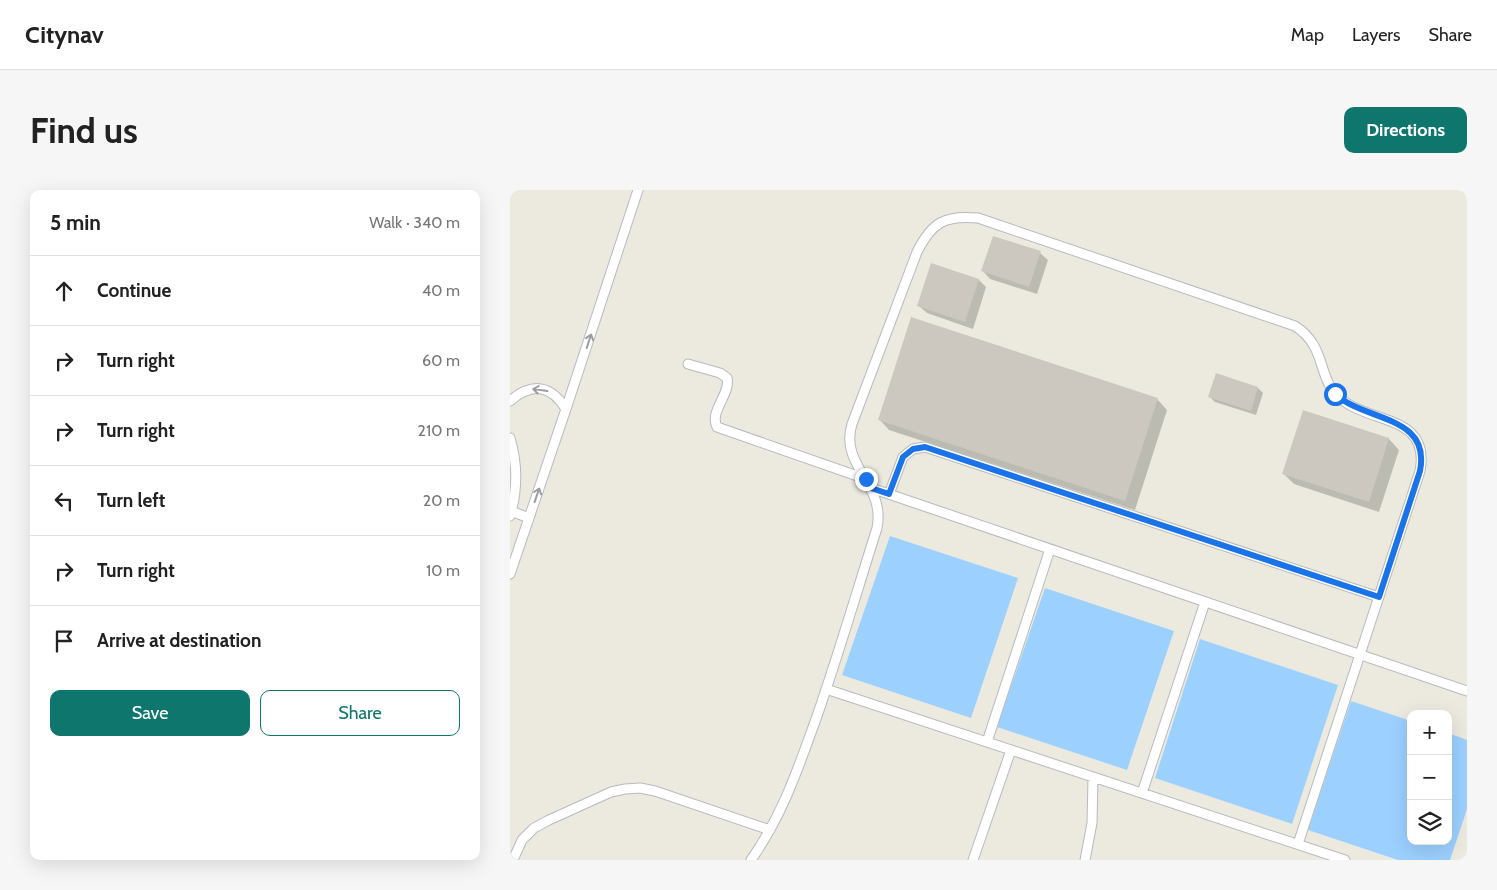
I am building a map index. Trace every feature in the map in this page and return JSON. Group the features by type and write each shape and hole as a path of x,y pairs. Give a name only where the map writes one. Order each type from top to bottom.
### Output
{"lane":[{"path":"510,574 638,190"},
{"path":"751,860 770,830 790,791 826,689 877,528 879,518 878,507 871,488 853,457 849,433 917,252 926,235 940,222 959,216 978,218 1286,322 1304,331 1316,348 1330,386 1335,394 1351,406 1406,428 1415,436 1420,447 1422,459 1420,471 1298,844"},
{"path":"688,364 720,373 727,378 727,386 715,416 714,422 717,428 866,479"},
{"path":"510,401 520,392 534,388 547,390 559,398 566,409"},
{"path":"510,438 517,472 516,492 511,509 529,518"},
{"path":"889,494 903,457 913,449 925,447 1379,597"},
{"path":"871,488 1467,691"},
{"path":"987,742 1050,549"},
{"path":"1142,793 1205,602"},
{"path":"826,689 1345,860"},
{"path":"973,860 1011,750"},
{"path":"1085,860 1092,822 1094,778"},
{"path":"513,860 522,840 534,828 610,792 625,788 640,788 655,792 770,830"}],"water":[{"path":"890,536 1018,578 971,718 842,675"},
{"path":"1045,588 1174,631 1127,770 997,727"},
{"path":"1200,639 1338,685 1292,824 1155,778"},
{"path":"1351,701 1407,720 1407,845 1452,845 1452,734 1467,740 1467,809 1450,860 1398,860 1308,830"}],"building":[{"path":"993,236 1041,251 1029,287 981,271"},
{"path":"931,263 979,279 965,322 917,306"},
{"path":"911,317 1158,398 1125,501 878,420"},
{"path":"1216,373 1258,387 1251,411 1208,397"},
{"path":"1303,410 1389,438 1369,502 1282,474"}],"route":[{"path":"866,479 871,488 889,494 897,468 903,457 913,449 925,447 1379,597 1420,471 1422,459 1420,447 1415,436 1406,428 1351,406 1335,394"}]}
